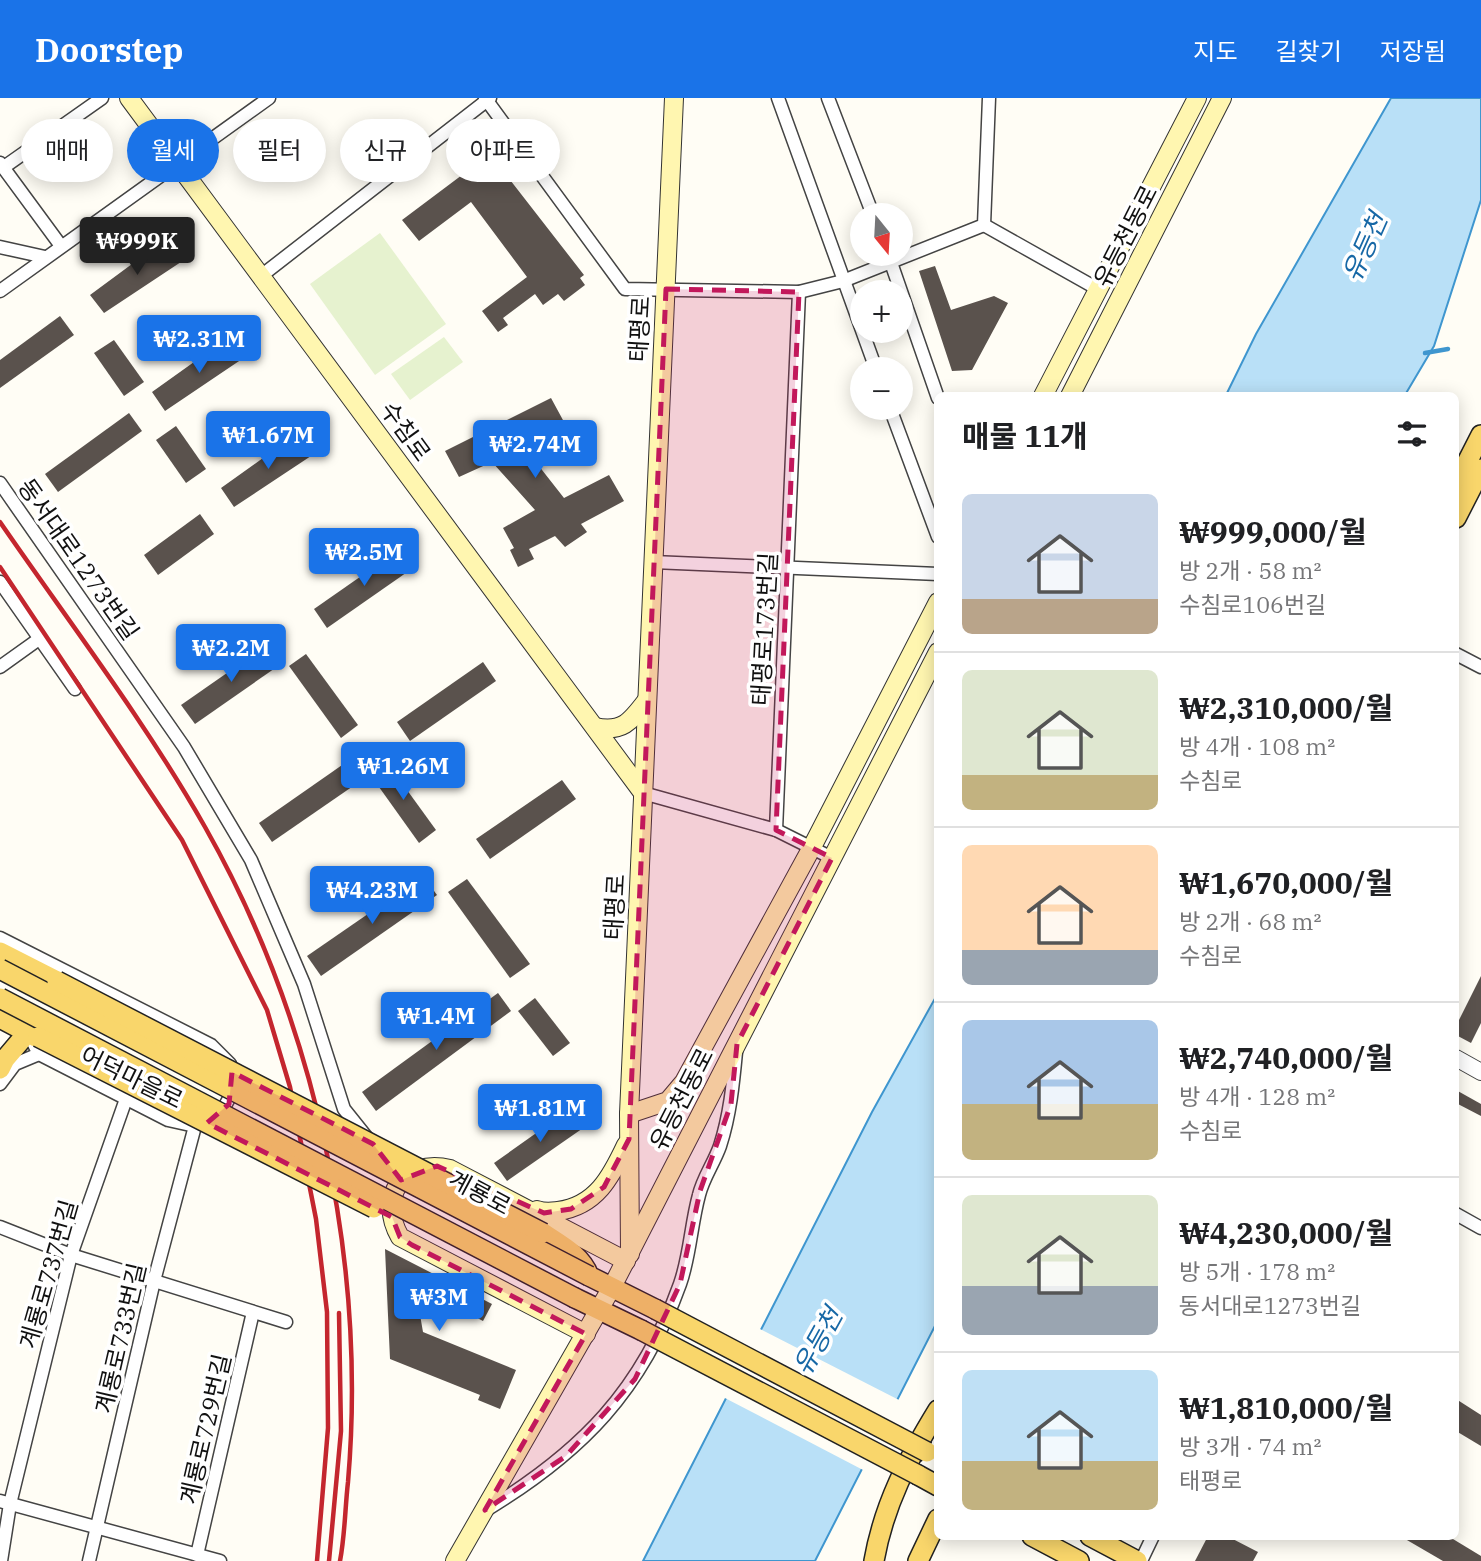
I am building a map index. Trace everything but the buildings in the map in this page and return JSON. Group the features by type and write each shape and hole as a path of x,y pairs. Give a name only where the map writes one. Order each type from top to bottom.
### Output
{"main road":[{"name":"수침로","path":"129,98 145,119"},
{"name":"태평로","path":"628,1258 629,1114 674,98"},
{"name":"유등천동로","path":"1045,392 1096,288 1196,98"},
{"name":"유등천동로","path":"1072,392 1222,98"},
{"name":"수침로","path":"191,182 643,793"},
{"path":"1459,478 1481,435"},
{"path":"1459,512 1481,469"},
{"name":"유등천동로","path":"629,1114 668,1101 684,1082 811,849 934,609"},
{"name":"유등천동로","path":"455,1561 628,1258 934,660"},
{"path":"595,727 611,731 629,722 647,700"},
{"path":"0,952 543,1233 568,1249 585,1265 589,1276"},
{"name":"계룡로","path":"0,969 932,1455"},
{"name":"계룡로","path":"0,998 575,1298 641,1329 934,1484"},
{"path":"0,1018 35,1041 560,1303 575,1298"},
{"path":"0,1069 5,1059 35,1041"},
{"path":"520,1203 544,1213 571,1209 588,1202 613,1174 629,1139"},
{"path":"586,1334 400,1237 393,1225 390,1206 401,1180 412,1172 437,1166 458,1172 628,1258"},
{"path":"874,1561 881,1521 895,1487 934,1417"},
{"path":"918,1561 934,1527"},
{"path":"1040,1540 1079,1561"},
{"path":"1098,1540 1139,1561"}],"street":[{"path":"61,246 2,165 102,98"},
{"path":"219,134 269,98"},
{"path":"778,98 872,357"},
{"path":"828,98 868,203"},
{"path":"914,249 984,225 989,98"},
{"path":"261,276 487,99 625,289 799,292 843,281 873,266"},
{"path":"0,291 152,182"},
{"name":"유등천동로","path":"984,225 1096,288"},
{"path":"0,247 45,257"},
{"path":"892,266 936,392"},
{"name":"태평로173번길","path":"776,830 799,292"},
{"path":"894,420 934,526"},
{"name":"동서대로1273번길","path":"0,483 184,747 251,860 304,984 344,1109 401,1180"},
{"path":"653,562 934,574"},
{"path":"0,582 75,689"},
{"path":"0,667 39,639"},
{"path":"1459,656 1481,667"},
{"path":"643,793 776,830 832,858"},
{"name":"어덕마을로","path":"0,938 222,1053 234,1077 233,1091 229,1104 208,1123 181,1125 126,1099 35,1041"},
{"path":"0,1084 35,1041"},
{"path":"485,1510 566,1455 592,1432 635,1380 680,1284 700,1191 719,1148 731,1104 737,1044"},
{"path":"1459,1060 1481,1072"},
{"name":"계룡로737번길","path":"1,1561 5,1503 71,1255 126,1099"},
{"name":"계룡로733번길","path":"89,1561 153,1281 195,1126"},
{"path":"1459,1216 1481,1228"},
{"path":"0,1227 71,1255 286,1322"},
{"name":"계룡로729번길","path":"197,1555 253,1312"},
{"path":"5,1503 220,1561"},
{"path":"1139,1561 1151,1540"}],"highlighted area":[{"path":"666,289 799,292 776,830 832,858 737,1044 731,1104 700,1191 680,1284 635,1379 566,1456 485,1510 586,1334 412,1245 400,1237 392,1217 207,1123 229,1104 232,1072 373,1144 401,1180 437,1166 544,1213 571,1209 604,1187 629,1139"}],"green space":[{"path":"380,233 446,324 375,375 310,284"},
{"path":"444,337 463,362 410,400 391,374"}],"water":[{"name":"유등천","path":"1391,98 1481,98 1481,200 1434,346 1407,392 1227,392 1256,334"},
{"name":"유등천","path":"934,1000 934,1328 815,1561 643,1561 872,1112"}],"pier":[{"path":"758,1328 901,1401 865,1471 723,1397"}],"waterway":[{"path":"1425,353 1448,349"}],"railway":[{"path":"0,522 132,710 205,827 244,902 276,980 304,1061 325,1144 340,1228 349,1313 352,1398 348,1482 340,1561"},
{"path":"0,567 182,840 267,1010 290,1087 316,1219 327,1312 328,1428 317,1561"},
{"path":"329,1561 341,1431 339,1313"}]}
